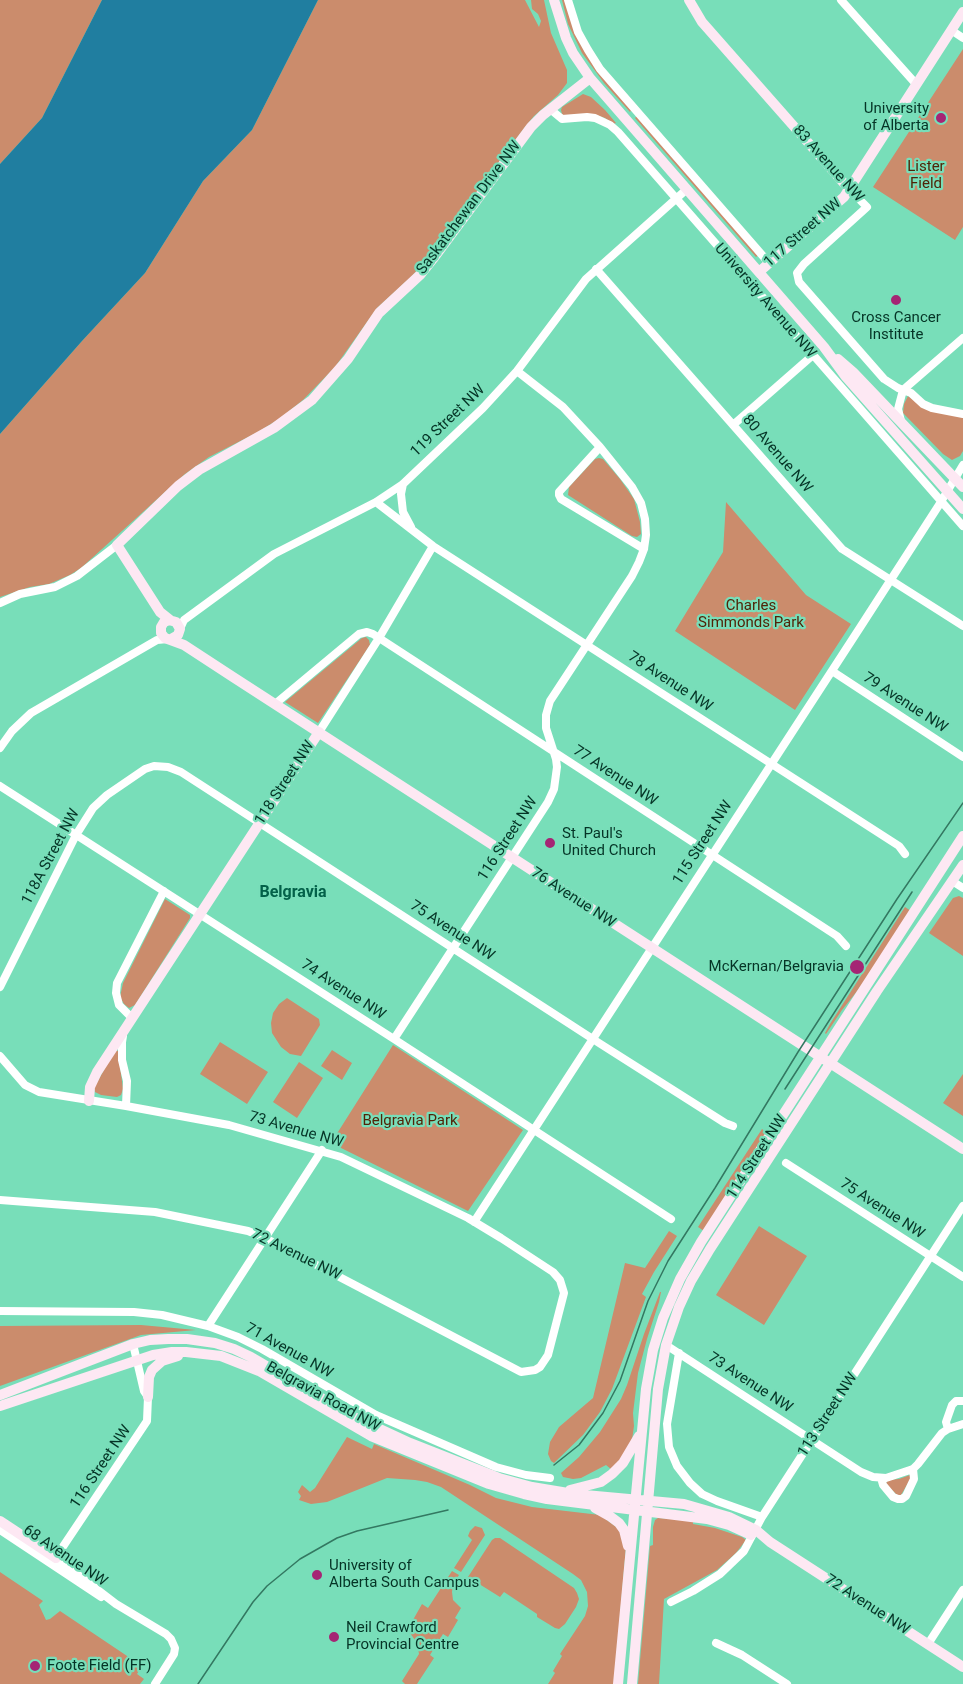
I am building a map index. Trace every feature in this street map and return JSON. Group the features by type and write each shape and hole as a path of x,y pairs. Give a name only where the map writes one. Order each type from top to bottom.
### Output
{"main road":[{"path":"554,0 566,38 590,78"},
{"name":"83 Avenue NW","path":"689,0 702,22 849,189"},
{"name":"117 Street NW","path":"759,272 844,197 963,12"},
{"name":"Saskatchewan Drive NW","path":"117,544 178,486 199,470 290,418 318,393 348,359 380,313 434,259 531,127 590,78"},
{"name":"University Avenue NW","path":"590,78 824,347 944,497 963,509"},
{"name":"University Avenue NW","path":"824,347 853,372 960,481"},
{"path":"895,433 913,445 943,476 960,481"},
{"path":"944,497 952,493 963,500"},
{"name":"76 Avenue NW","path":"117,544 171,630 184,645 963,1149"},
{"name":"118 Street NW","path":"89,1101 90,1087 96,1071 319,732"},
{"name":"114 Street NW","path":"647,1512 658,1389 666,1345 679,1307 696,1272 963,836"},
{"name":"114 Street NW","path":"634,1515 646,1389 653,1350 663,1318 680,1280 701,1242 963,865"},
{"name":"Belgravia Road NW","path":"0,1395 133,1344 150,1340 187,1339 215,1343 234,1349 273,1369 354,1417 410,1443 513,1483 574,1494 649,1500"},
{"name":"Belgravia Road NW","path":"0,1406 136,1360 172,1352 221,1356 259,1371 370,1436 489,1484 536,1497 584,1502 634,1515 647,1512"},
{"path":"148,1397 149,1377 152,1370 162,1361 186,1352"},
{"path":"564,1491 600,1482 612,1474 623,1463 641,1433"},
{"name":"72 Avenue NW","path":"649,1500 684,1504 729,1517 963,1667"},
{"path":"584,1502 611,1516 619,1523 627,1540 629,1562"},
{"path":"632,1684 643,1580 647,1512 656,1509 697,1512 706,1509"},
{"name":"72 Avenue NW","path":"647,1512 707,1519 754,1533"},
{"path":"618,1684 634,1515"},
{"path":"0,1521 54,1560"}],"street":[{"name":"University Avenue NW","path":"568,0 578,32 600,69 769,263"},
{"path":"841,0 916,84"},
{"path":"951,30 963,38"},
{"name":"University Avenue NW","path":"550,109 562,119 596,118 610,125 623,137 813,355 944,497 963,526"},
{"path":"626,120 637,111"},
{"name":"119 Street NW","path":"0,748 17,726 32,713 171,630 274,554 376,502 403,484 483,408 517,371 576,291 596,269 687,189"},
{"name":"83 Avenue NW","path":"849,189 867,207 804,264 797,273 797,277 884,379 903,390"},
{"name":"80 Avenue NW","path":"596,269 842,549 963,626"},
{"path":"901,422 898,409 903,390 963,338"},
{"path":"733,425 813,355"},
{"path":"517,371 557,402 600,447 632,487 645,519 644,549 561,499 559,495 600,447"},
{"path":"903,390 932,408 963,414"},
{"name":"115 Street NW","path":"474,1222 944,497 960,481 963,465"},
{"name":"78 Avenue NW","path":"403,484 401,495 404,513 418,535"},
{"name":"78 Avenue NW","path":"376,502 433,546 899,846 904,854"},
{"name":"Saskatchewan Drive NW","path":"0,603 20,594 55,587 77,576 117,544"},
{"name":"118 Street NW","path":"319,732 380,638 433,546"},
{"name":"116 Street NW","path":"394,1039 551,796 556,774 556,759 546,728 547,708 553,694 632,576 644,549"},
{"name":"77 Avenue NW","path":"275,704 359,634 367,632 380,638 837,936 846,946"},
{"name":"79 Avenue NW","path":"832,671 963,757"},
{"name":"75 Avenue NW","path":"154,766 168,767 181,772 724,1123 733,1126"},
{"name":"118A Street NW","path":"0,987 76,835 93,808 100,800 154,766"},
{"name":"74 Avenue NW","path":"0,786 670,1219"},
{"path":"952,881 963,888"},
{"path":"129,1023 119,1005 116,993 117,983 164,891"},
{"name":"118 Street NW","path":"126,1106 127,1081 122,1060 122,1042 129,1023"},
{"name":"73 Avenue NW","path":"0,1056 18,1079 32,1089 51,1095 229,1125 322,1150 341,1157 474,1222 553,1272 560,1280 563,1298 548,1356 535,1370"},
{"path":"208,1326 322,1150"},
{"name":"75 Avenue NW","path":"786,1163 963,1277"},
{"name":"72 Avenue NW","path":"0,1200 155,1212 248,1231 266,1238 521,1372 535,1370"},
{"name":"113 Street NW","path":"671,1602 720,1574 744,1551 762,1517 963,1206"},
{"name":"71 Avenue NW","path":"0,1311 134,1312 162,1315 208,1326 262,1349 376,1414 496,1467 526,1475 550,1478"},
{"name":"116 Street NW","path":"54,1560 147,1421 148,1397 144,1391 133,1344"},
{"name":"73 Avenue NW","path":"666,1345 861,1472 881,1478 883,1485 893,1497 898,1499 906,1496 914,1479 913,1469 942,1433 963,1424"},
{"path":"679,1353 667,1424 668,1440 674,1461 680,1472 702,1494 762,1517"},
{"name":"73 Avenue NW","path":"948,1429 946,1422 952,1405 956,1401 963,1401"},
{"path":"881,1478 913,1469"},
{"name":"68 Avenue NW","path":"0,1530 54,1560 116,1604 166,1635 173,1642 175,1651 172,1660 155,1684"},
{"path":"928,1644 963,1590"},
{"path":"716,1643 742,1655 787,1684"}],"green space":[{"path":"0,0 102,0 42,118 0,164"},
{"path":"318,0 525,0 539,27 541,21 532,9 531,0 544,0 551,33 567,70 567,83 525,127 424,262 377,308 335,367 303,400 279,419 209,457 185,474 81,568 49,584 30,587 0,597 0,434 145,273 203,181 252,130"},
{"path":"562,0 565,0 574,31 631,110 630,112 604,83 582,53 568,24"},
{"name":"Lister Field","path":"963,49 963,227 955,240 873,187"},
{"path":"583,94 591,97 616,123 613,124 593,114 566,117 562,114 562,107"},
{"path":"637,117 759,255 756,257 635,118"},
{"path":"908,396 922,406 963,416 963,451 960,456 952,460 943,454 903,413"},
{"path":"595,459 603,459 634,499 641,534 637,537 568,495 569,487"},
{"name":"Charles Simmonds Park","path":"726,502 806,595 851,624 795,710 675,631 723,552"},
{"path":"366,637 370,645 318,723 285,702 362,638"},
{"path":"959,896 963,898 963,956 929,933 953,898"},
{"path":"165,899 190,915 190,918 135,1005 129,1008 120,997 123,983"},
{"path":"905,907 911,911 866,980 826,1034 830,1024"},
{"path":"287,998 319,1019 320,1025 301,1056 290,1054 281,1047 272,1033 273,1013"},
{"path":"220,1042 268,1072 247,1104 200,1074"},
{"name":"Belgravia Park","path":"393,1045 523,1130 468,1211 331,1143"},
{"path":"115,1050 118,1051 123,1089 121,1095 117,1097 101,1095 95,1092 94,1088"},
{"path":"332,1050 352,1063 342,1080 321,1066"},
{"path":"299,1062 323,1078 297,1118 273,1102"},
{"path":"963,1074 963,1116 943,1103"},
{"path":"762,1129 767,1133 704,1231 698,1227"},
{"path":"759,1226 807,1256 764,1325 716,1295"},
{"path":"669,1231 677,1236 642,1294 646,1297 612,1389 600,1412 583,1435 554,1463 548,1454 550,1442 559,1427 593,1398 625,1263 645,1268"},
{"path":"660,1292 638,1373 632,1440 625,1455 612,1470 606,1465 581,1478 563,1477 561,1473 579,1457 600,1432 621,1399"},
{"path":"141,1325 196,1330 141,1335 0,1386 0,1326"},
{"path":"347,1437 372,1449 374,1444 496,1498 532,1507 600,1515 619,1529 626,1547 614,1684 548,1684 562,1656 560,1654 585,1616 588,1606 587,1592 581,1580 441,1487 415,1480 387,1478 327,1502 311,1504 299,1500 301,1496 298,1492 302,1485 310,1492 315,1488"},
{"path":"910,1475 911,1478 901,1495 897,1495 886,1484 887,1480"},
{"path":"658,1518 693,1520 693,1524 715,1528 746,1540 736,1553 717,1570 664,1599 659,1684 638,1684 650,1546 653,1545 653,1527"},
{"path":"475,1526 482,1528 485,1535 461,1572 454,1568 472,1540 468,1536"},
{"path":"495,1538 500,1538 574,1588 579,1599 565,1624 559,1629 537,1617 537,1614 504,1592 500,1597 468,1577"},
{"path":"452,1571 459,1575 453,1584 452,1592 453,1600 461,1608 455,1618 458,1620 448,1637 443,1634 430,1655 434,1658 417,1684 405,1684 402,1681 419,1654 417,1643 409,1627 422,1604 428,1608"},
{"path":"0,1572 43,1601 39,1605 46,1620 60,1611 142,1666 137,1674 144,1679 140,1684 0,1684"}],"water":[{"path":"102,0 318,0 252,130 203,181 145,273 0,434 0,164 42,118"}],"tram line":[{"path":"554,1465 579,1445 603,1413 620,1381 648,1301 668,1261 798,1052 897,899 963,803"},
{"path":"785,1089 912,892"},
{"path":"198,1684 253,1602 267,1586 300,1559 337,1538 357,1531 448,1510"}],"place":[{"name":"University of Alberta","path":"941,118"},
{"name":"Cross Cancer Institute","path":"896,300"},
{"name":"St. Paul's United Church","path":"550,843"},
{"name":"McKernan/Belgravia","path":"857,967"},
{"name":"University of Alberta South Campus","path":"317,1575"},
{"name":"Neil Crawford Provincial Centre","path":"334,1637"},
{"name":"Foote Field (FF)","path":"35,1666"}],"district":[{"name":"Belgravia","path":"293,893"}]}
